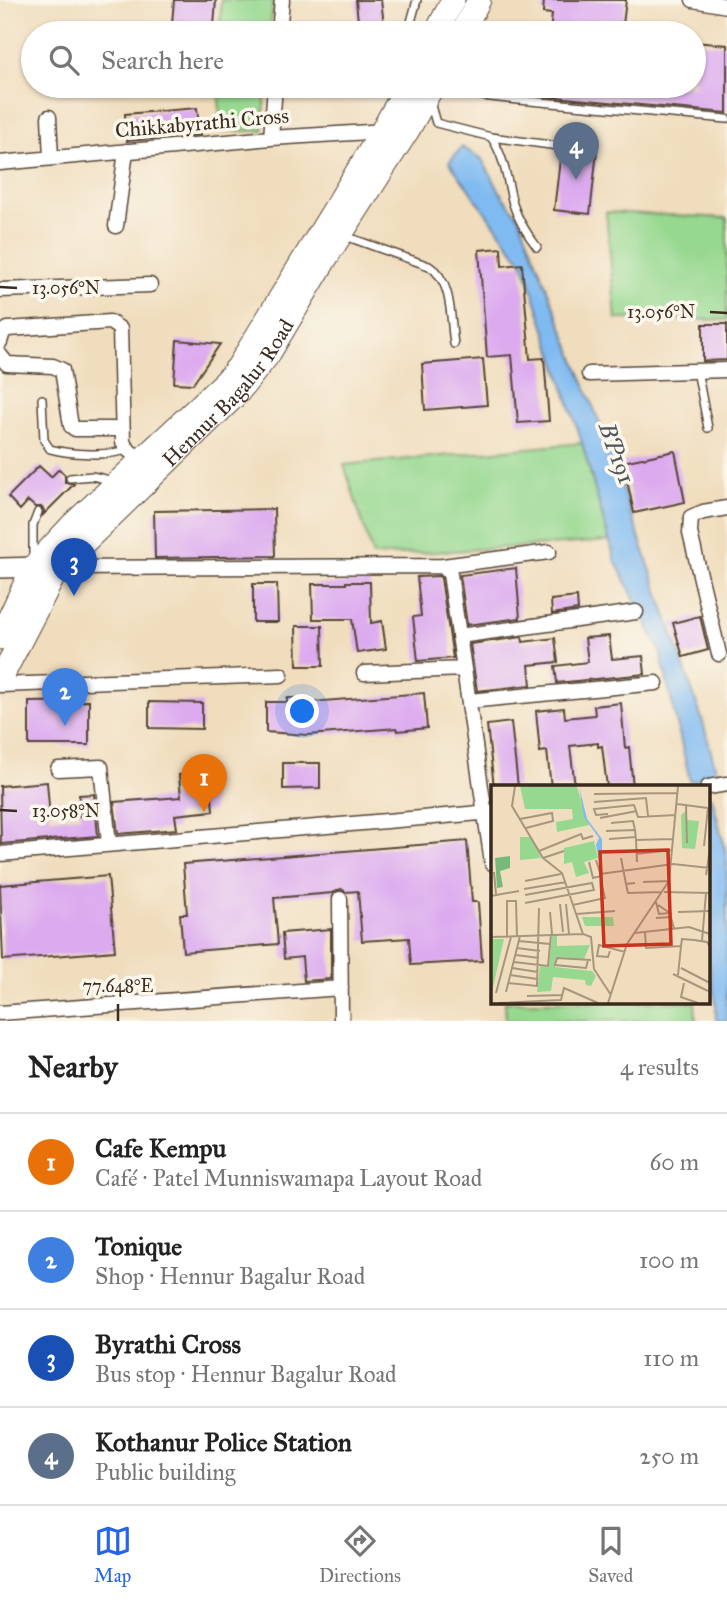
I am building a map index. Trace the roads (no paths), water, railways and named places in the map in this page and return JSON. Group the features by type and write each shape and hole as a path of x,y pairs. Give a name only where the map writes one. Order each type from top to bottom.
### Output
{"main road":[{"path":"468,21 479,0"},
{"name":"Hennur Bagalur Road","path":"0,638 33,567 71,526 238,367 382,131 417,98"},
{"name":"Hennur Bagalur Road","path":"0,680 58,568 141,460 237,394 268,355 408,130 423,98"},
{"path":"0,568 58,568"}],"street":[{"path":"280,21 282,0"},
{"path":"693,0 727,6"},
{"path":"271,138 274,98"},
{"path":"49,117 51,158"},
{"name":"Chikkabyrathi Cross","path":"0,163 271,138 408,130"},
{"path":"116,226 126,151"},
{"path":"0,290 150,285"},
{"path":"0,342 3,332 8,329 110,322 120,329 123,442 141,460"},
{"path":"0,355 7,364 53,366 62,370 71,426 75,429 122,429"},
{"path":"589,374 727,370"},
{"path":"719,654 690,533 691,517 727,508"},
{"path":"58,568 443,566 549,552"},
{"path":"443,566 450,574 468,701 490,813 491,838"},
{"path":"459,636 636,612"},
{"path":"364,673 464,669"},
{"path":"0,685 281,676"},
{"path":"468,701 656,683"},
{"path":"58,769 101,767 109,844"},
{"path":"0,855 490,813"},
{"path":"340,899 341,1021"},
{"path":"0,1013 341,988"}],"lane":[{"path":"411,21 417,0"},
{"path":"430,98 436,123 491,137 558,146"},
{"path":"499,98 727,119"},
{"path":"491,137 500,150 514,206 525,231 537,247"},
{"path":"341,234 429,266 438,272 445,282 454,344"},
{"path":"696,370 708,428"},
{"path":"42,400 44,440 50,449 117,453 141,460"},
{"path":"70,478 92,476 118,482"},
{"path":"33,567 33,525 38,512"}],"water":[{"path":"462,147 481,158 503,197 519,217 600,424 702,719 718,777 690,781 660,650 615,560 582,443 524,265 449,162"},
{"path":"710,798 727,857 727,1021 716,1021 710,970"}],"place":[{"name":"Kothanur Police Station","path":"576,180"},
{"name":"Byrathi Cross","path":"74,596"},
{"name":"Tonique","path":"65,726"},
{"name":"Cafe Kempu","path":"204,812"}],"water label":[{"name":"BP191","path":"617,453"}]}
